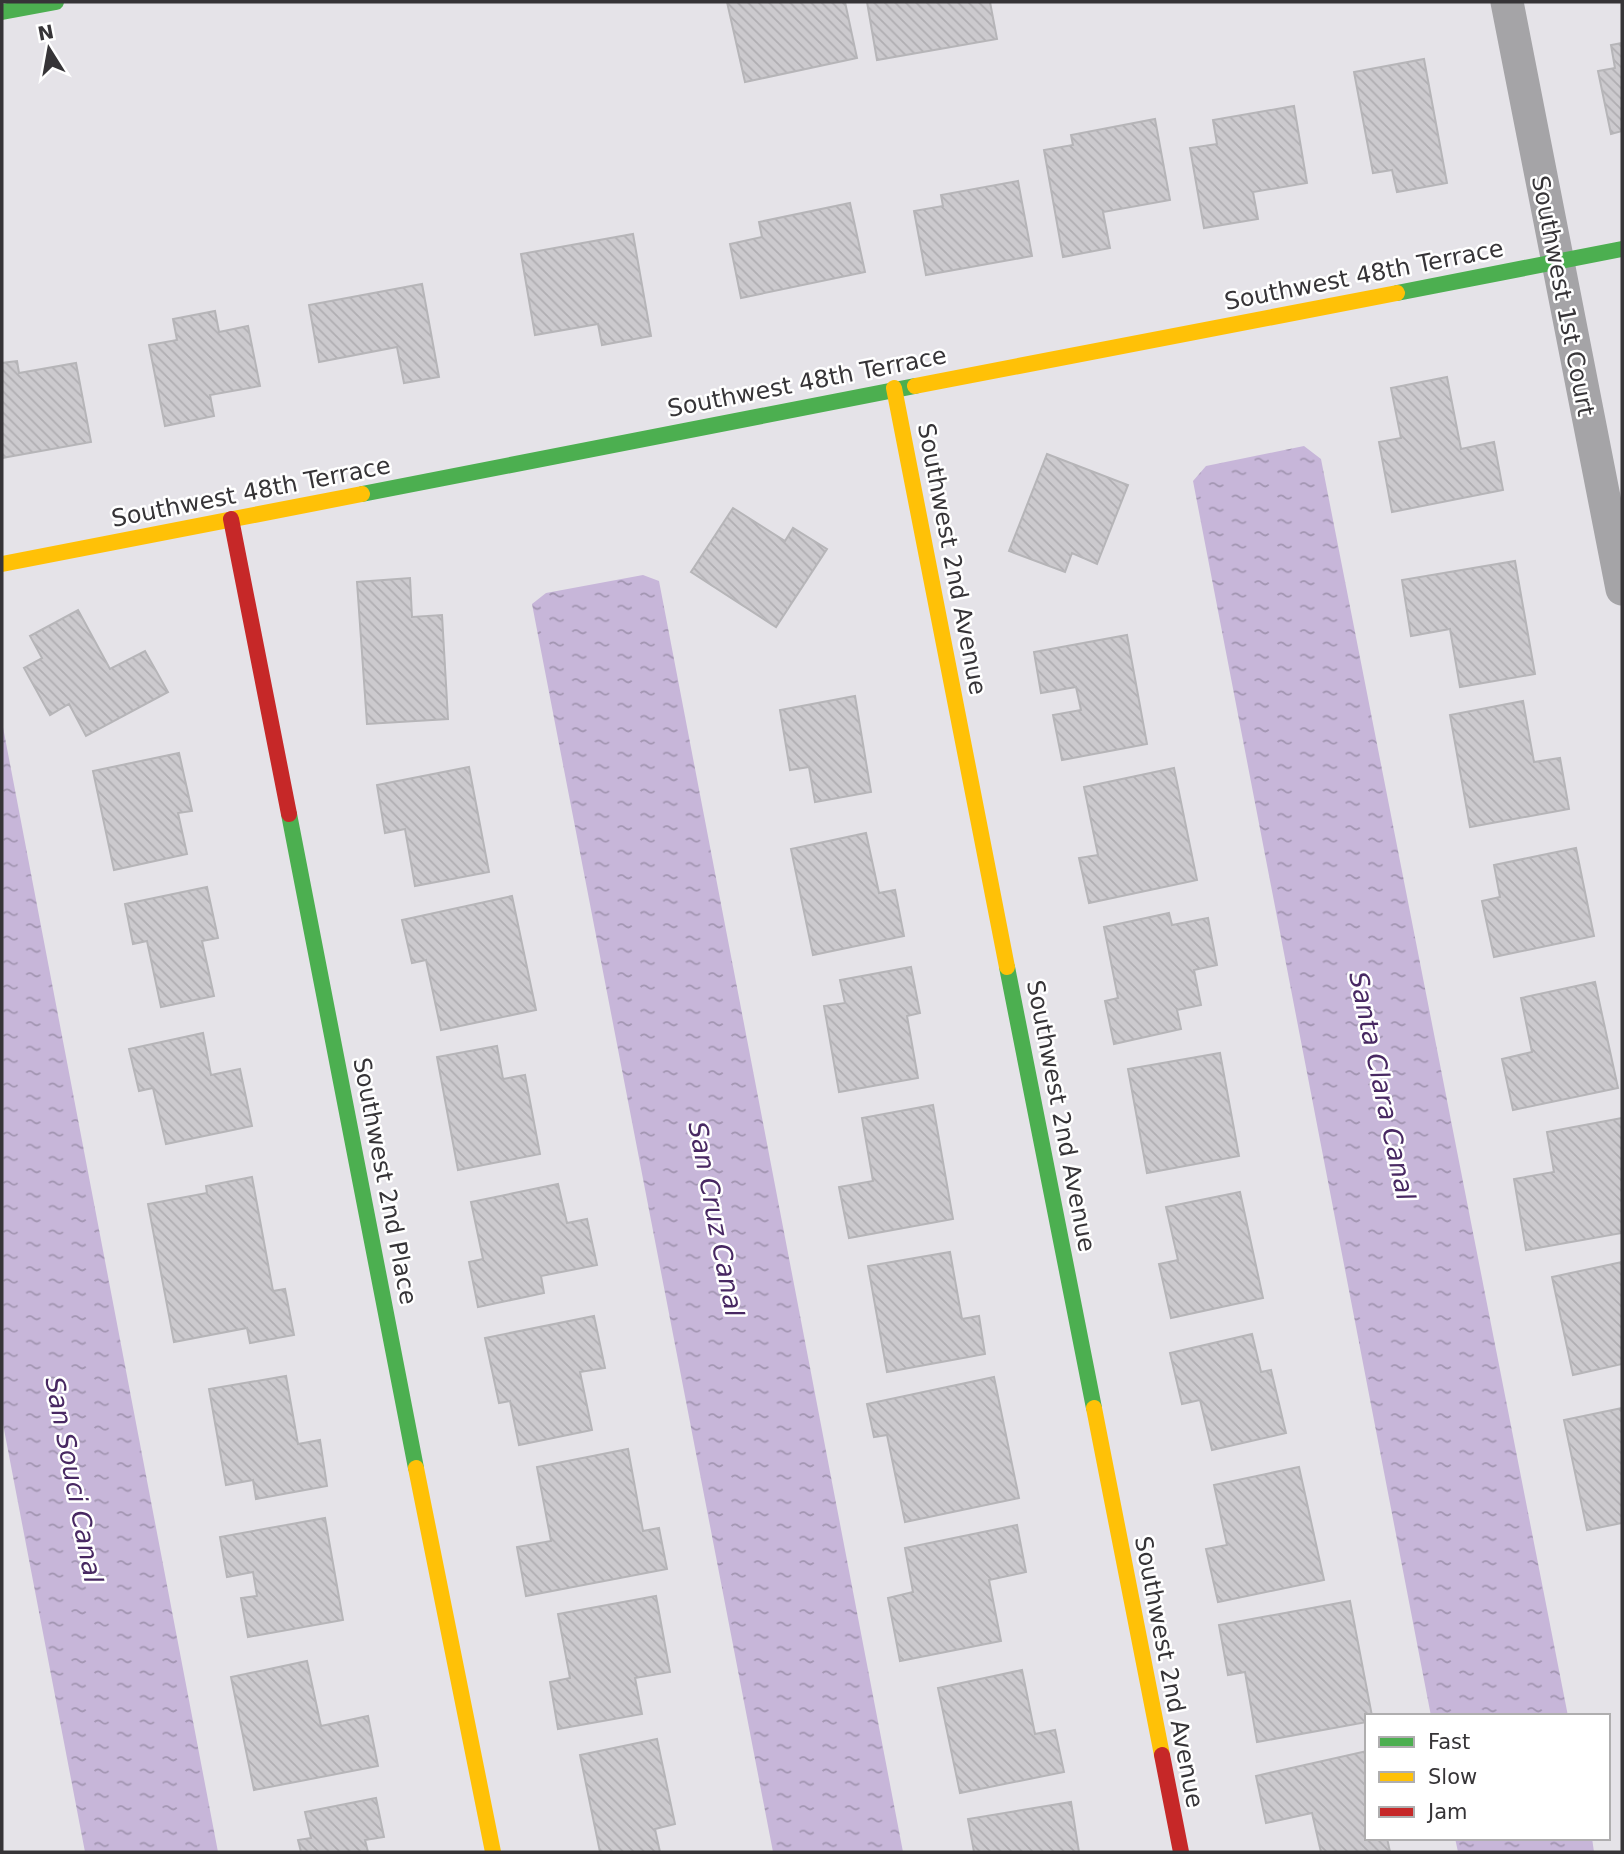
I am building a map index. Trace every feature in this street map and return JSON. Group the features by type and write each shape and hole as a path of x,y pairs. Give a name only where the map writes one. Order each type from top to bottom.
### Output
{"street":[{"path":"2,12 56,2"},
{"name":"Southwest 1st Court","path":"1507,2 1622,589"},
{"name":"Southwest 48th Terrace","path":"2,564 1622,248"},
{"name":"Southwest 2nd Avenue","path":"894,388 1181,1852"},
{"name":"Southwest 2nd Place","path":"231,519 328,1003 443,1614 493,1852"}],"water":[{"name":"Santa Clara Canal","path":"1304,446 1321,459 1568,1714 1431,1714 1193,481 1206,466"},
{"name":"San Cruz Canal","path":"643,575 659,581 903,1852 773,1852 532,604 546,593"},
{"name":"San Souci Canal","path":"2,722 218,1852 85,1852 2,1419"},
{"path":"1455,1840 1592,1840 1594,1852 1458,1852"}],"building":[{"path":"727,2 845,2 857,58 745,82"},
{"path":"867,2 990,2 997,39 877,60"},
{"path":"1622,43 1622,131 1611,134 1598,71 1615,68 1611,45"},
{"path":"1424,59 1447,183 1397,192 1392,170 1373,173 1354,72"},
{"path":"1294,106 1307,183 1253,192 1258,219 1204,228 1190,148 1217,144 1213,120"},
{"path":"1155,119 1170,200 1103,212 1110,248 1063,257 1044,150 1073,145 1071,135"},
{"path":"1018,181 1032,256 926,275 914,211 943,206 941,195"},
{"path":"850,203 865,272 741,298 730,244 762,237 759,222"},
{"path":"633,234 651,336 602,345 598,324 535,335 521,254"},
{"path":"422,284 439,377 404,383 397,347 319,362 309,305"},
{"path":"215,311 219,332 248,326 260,386 210,395 214,416 165,426 149,345 177,340 173,319"},
{"path":"17,361 19,373 76,363 91,442 2,458 2,363"},
{"path":"1447,377 1461,449 1494,442 1503,490 1392,512 1379,442 1401,438 1391,388"},
{"path":"1047,454 1128,485 1097,564 1072,553 1065,572 1009,551"},
{"path":"733,508 785,541 793,528 827,549 776,627 691,572"},
{"path":"1515,561 1535,674 1460,687 1450,629 1411,636 1402,580"},
{"path":"410,578 412,617 442,615 448,719 367,724 357,582"},
{"path":"78,610 110,669 145,651 168,692 86,736 69,704 50,715 24,668 42,658 30,636"},
{"path":"1127,635 1147,744 1062,760 1053,715 1081,710 1076,687 1041,693 1034,652"},
{"path":"855,696 871,792 815,802 809,767 790,770 780,710"},
{"path":"1523,701 1534,762 1560,758 1569,809 1470,827 1450,715"},
{"path":"179,753 192,811 178,813 187,854 114,870 93,771"},
{"path":"469,767 489,872 415,886 405,829 385,833 377,785"},
{"path":"1174,768 1197,880 1089,903 1079,858 1098,855 1084,787"},
{"path":"866,833 879,893 895,890 904,936 813,955 791,849"},
{"path":"1576,848 1594,936 1494,957 1482,901 1500,897 1494,865"},
{"path":"207,887 218,938 202,941 214,996 161,1007 147,941 133,944 125,904"},
{"path":"512,896 536,1010 441,1030 426,960 412,963 402,920"},
{"path":"1169,913 1172,925 1208,918 1217,965 1194,970 1201,1005 1177,1010 1181,1029 1114,1044 1105,1001 1118,998 1104,927"},
{"path":"911,967 920,1013 907,1016 918,1078 839,1092 824,1006 845,1003 840,980"},
{"path":"1595,982 1618,1088 1513,1110 1502,1059 1532,1052 1521,998"},
{"path":"203,1033 211,1075 240,1069 252,1126 166,1144 153,1088 139,1091 129,1049"},
{"path":"497,1046 503,1079 525,1075 540,1154 458,1170 437,1057"},
{"path":"1220,1053 1239,1156 1147,1173 1128,1069"},
{"path":"933,1105 953,1219 849,1238 839,1187 873,1181 862,1118"},
{"path":"1622,1118 1622,1233 1526,1250 1514,1179 1554,1172 1547,1132"},
{"path":"252,1177 273,1291 285,1289 294,1335 250,1343 247,1328 174,1342 148,1204 207,1193 206,1186"},
{"path":"558,1184 567,1223 587,1219 597,1265 541,1276 544,1293 478,1307 469,1262 483,1259 471,1202"},
{"path":"1240,1192 1263,1298 1171,1318 1159,1264 1178,1260 1166,1207"},
{"path":"950,1252 962,1319 979,1316 985,1354 887,1372 868,1266"},
{"path":"1622,1262 1622,1364 1573,1375 1552,1277"},
{"path":"594,1316 605,1368 580,1372 592,1430 519,1445 510,1401 499,1403 485,1338"},
{"path":"1252,1334 1261,1372 1271,1370 1286,1433 1212,1450 1200,1400 1182,1404 1170,1353"},
{"path":"286,1376 298,1444 320,1440 327,1486 256,1499 253,1480 226,1485 209,1389"},
{"path":"994,1377 1019,1498 905,1522 887,1435 874,1437 867,1404"},
{"path":"1622,1408 1622,1523 1587,1530 1564,1420"},
{"path":"628,1449 643,1531 659,1528 667,1569 526,1596 517,1547 551,1541 537,1467"},
{"path":"1299,1467 1324,1580 1218,1602 1206,1549 1227,1545 1214,1485"},
{"path":"325,1518 343,1620 248,1637 241,1598 257,1596 253,1572 227,1577 220,1537"},
{"path":"1017,1525 1026,1572 989,1580 1001,1641 900,1661 888,1598 913,1592 905,1548"},
{"path":"656,1596 670,1672 635,1678 642,1714 558,1729 550,1682 570,1678 558,1614"},
{"path":"1350,1601 1372,1714 1365,1714 1365,1722 1257,1742 1245,1672 1228,1675 1219,1625"},
{"path":"307,1661 321,1726 368,1716 378,1766 254,1790 231,1677"},
{"path":"1022,1670 1035,1734 1055,1730 1064,1772 960,1793 938,1688"},
{"path":"657,1739 675,1824 655,1829 660,1852 600,1852 580,1755"},
{"path":"1365,1751 1365,1840 1387,1840 1390,1852 1321,1852 1312,1813 1266,1823 1256,1776"},
{"path":"376,1798 384,1837 365,1840 368,1852 301,1852 298,1840 311,1838 305,1812"},
{"path":"1071,1802 1079,1852 974,1852 968,1819"}],"traffic: fast":[{"path":"2,12 56,2"},
{"path":"1397,293 1622,249"},
{"path":"362,494 915,386"},
{"path":"289,814 416,1468"},
{"path":"1007,967 1094,1408"}],"traffic: slow":[{"path":"915,386 1397,293"},
{"path":"894,388 1007,967"},
{"path":"2,564 362,494"},
{"path":"1094,1408 1162,1755"},
{"path":"416,1468 493,1852"}],"traffic: jam":[{"path":"231,519 289,814"},
{"path":"1162,1755 1181,1852"}]}
